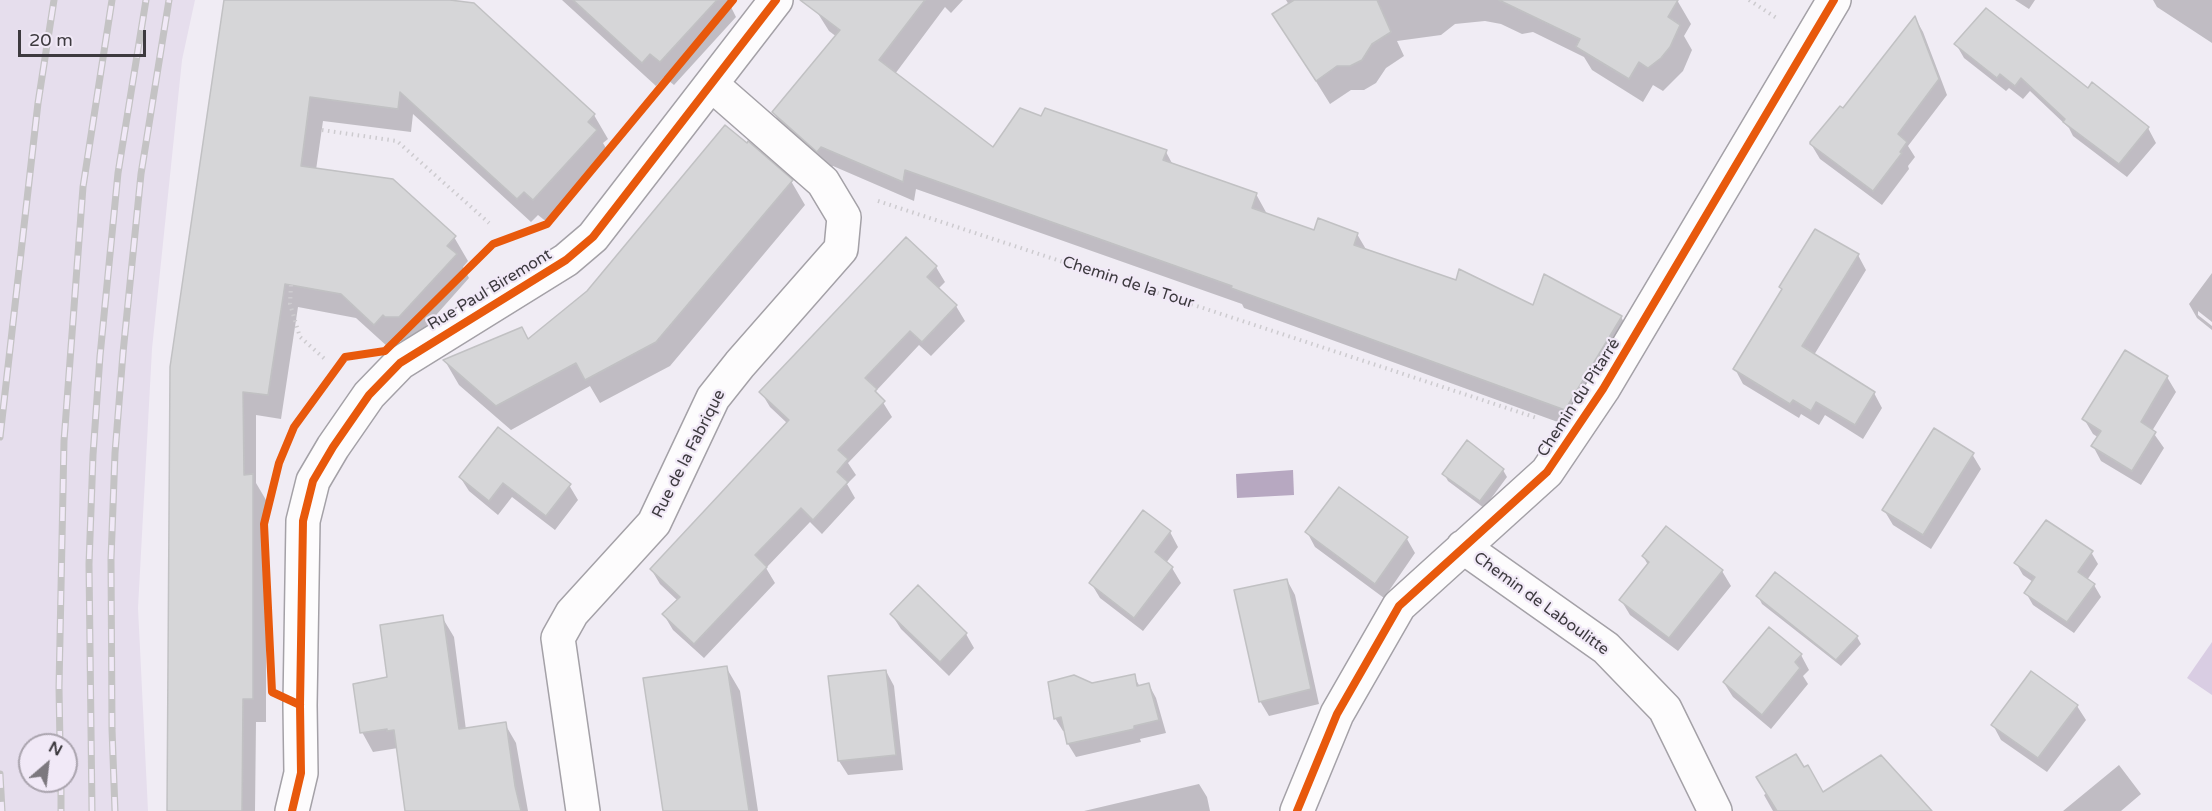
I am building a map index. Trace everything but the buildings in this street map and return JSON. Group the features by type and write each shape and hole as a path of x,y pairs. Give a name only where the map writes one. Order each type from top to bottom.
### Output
{"street":[{"name":"Rue Paul Biremont","path":"292,811 301,773 303,521 313,481 333,447 369,395 400,363 566,260 593,237 776,0"},
{"name":"Chemin du Pitarré","path":"1297,811 1337,714 1398,606 1547,472 1603,389 1833,0"},
{"path":"711,84 823,182"},
{"name":"Rue de la Fabrique","path":"583,811 558,638 572,613 654,523 713,398 841,249 844,217 823,182"},
{"name":"Chemin de Laboulitte","path":"1463,547 1606,648 1665,709 1715,811"}],"path":[{"path":"322,130 397,141 489,223"},
{"path":"291,285 290,304 300,337 327,361"}],"shaded area":[{"path":"0,0 195,0 182,60 152,349 138,608 148,811 0,811"},
{"path":"1293,470 1294,495 1237,498 1236,474"},
{"path":"2212,642 2212,695 2187,678"}],"railway":[{"path":"0,437 38,103 54,0"},
{"path":"60,733 64,441 83,187 112,0"},
{"path":"92,811 89,564 93,455 118,173 146,0"},
{"path":"115,811 111,559 115,453 141,174 169,0"},
{"path":"0,774 2,811"},
{"path":"61,793 61,811"}],"cycle path":[{"path":"300,705 272,692 264,524 279,463 294,427 345,357 385,351 493,244 547,224 733,0"},
{"path":"292,811 301,773 303,521 313,481 333,447 369,395 400,363 566,260 593,237 776,0"},
{"path":"1297,811 1337,714 1399,606 1547,472 1603,389 1834,0"}]}
